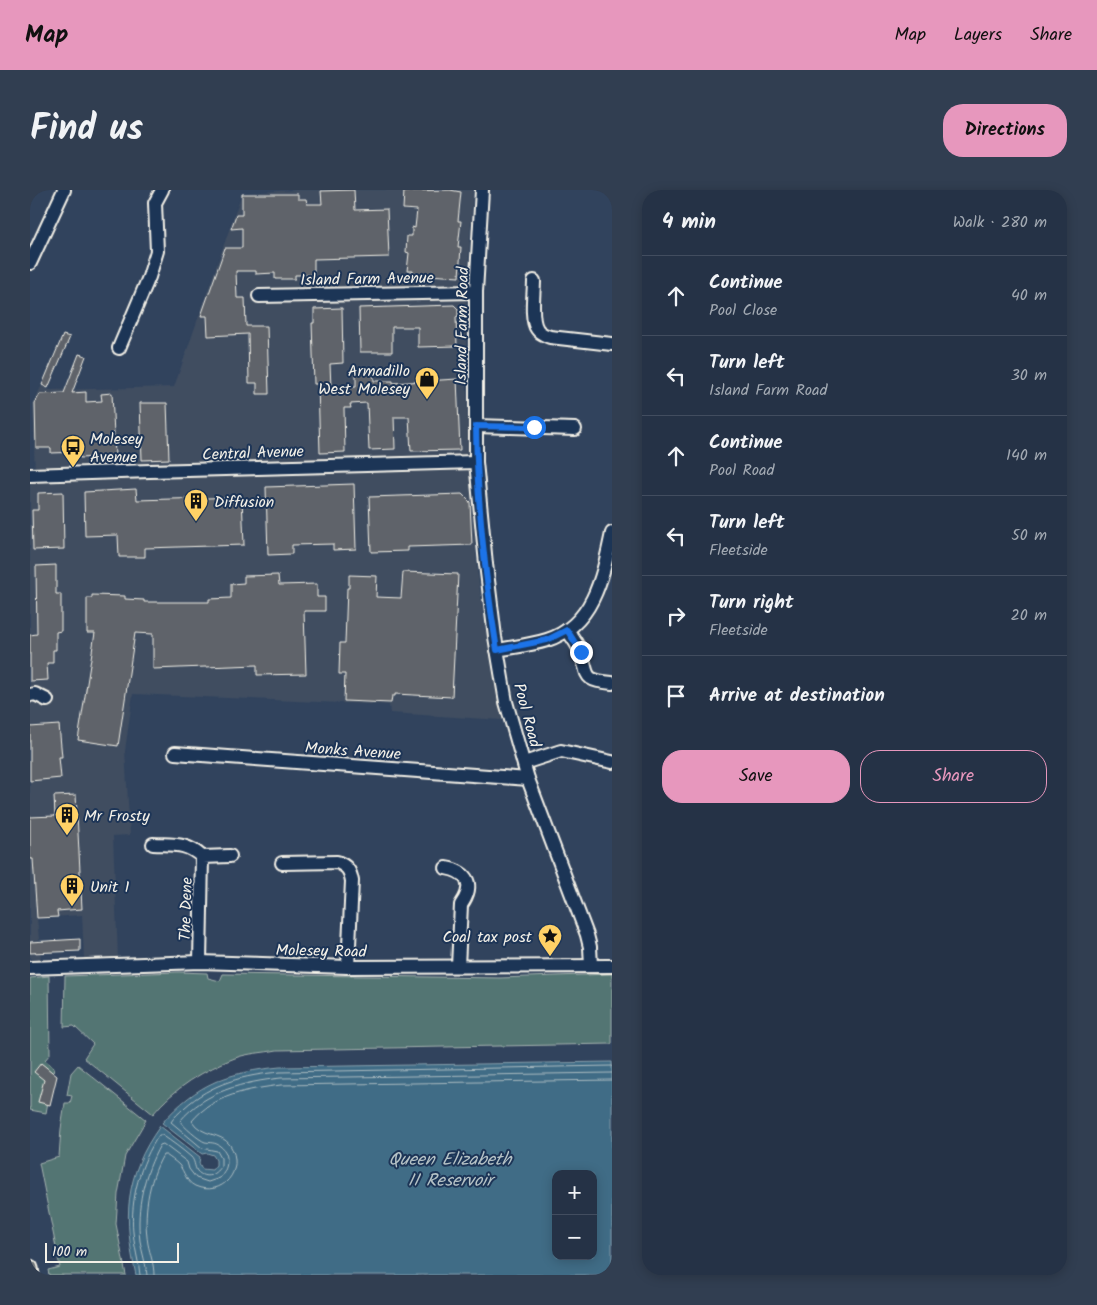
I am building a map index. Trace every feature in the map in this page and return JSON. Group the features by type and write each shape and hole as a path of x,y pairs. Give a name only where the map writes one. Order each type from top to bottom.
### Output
{"main road":[{"path":"30,1268 31,1275"}],"street":[{"path":"30,263 64,190"},
{"path":"120,348 158,251 155,203 162,190"},
{"name":"Island Farm Road","path":"476,462 476,292 482,190"},
{"path":"534,281 533,317 535,326 541,334 550,337 612,344"},
{"name":"Island Farm Avenue","path":"259,296 476,292"},
{"path":"476,426 575,428"},
{"name":"Central Avenue","path":"30,475 150,470 476,462"},
{"name":"Pool Road","path":"476,462 486,564 506,702 528,779 587,935 591,966"},
{"path":"497,650 547,640 572,627 586,611 594,596 605,566 612,533"},
{"path":"567,630 581,652 585,672 590,678 596,681 612,682"},
{"path":"30,695 35,694 47,700"},
{"path":"524,763 561,751 612,762"},
{"name":"Monks Avenue","path":"175,753 528,779"},
{"name":"The Dene","path":"153,844 184,845 202,857 200,962"},
{"name":"The Dene","path":"202,857 230,856"},
{"path":"282,863 337,862 345,865 351,872 348,967"},
{"path":"446,868 462,874 467,878 468,885 467,897 461,904 458,966"},
{"name":"Molesey Road","path":"30,968 200,962 348,967 612,966"}],"shaded area":[{"path":"295,190 473,190 467,289 466,359 468,428 477,569 489,652 502,720 390,713 389,705 133,694 125,751 130,835 113,836 118,957 84,959 82,915 37,918 41,960 30,959 30,484 35,483 33,403 42,385 50,390 174,387 242,193"}],"green space":[{"path":"179,972 207,973 208,978 220,981 223,974 500,978 612,974 612,1044 277,1050 256,1053 235,1058 201,1074 170,1096 153,1114 84,1058 93,1044 74,1026 64,1027 65,976"},
{"path":"49,976 50,1054 45,1060 54,1068 46,1113 30,1110 30,978"},
{"path":"78,1065 146,1120 125,1156 118,1194 116,1224 126,1275 49,1275 48,1270 60,1267 39,1163 59,1157 65,1103 70,1103 72,1096 67,1095 71,1073"}],"water":[{"name":"Queen Elizabeth II Reservoir","path":"612,1062 612,1275 136,1275 129,1235 128,1216 133,1180 148,1144 160,1126 200,1157 199,1163 202,1169 212,1170 216,1165 213,1155 202,1154 162,1123 175,1109 201,1089 229,1076 280,1067"}],"building":[{"path":"354,190 355,210 387,209 389,257 314,259 314,275 295,275 295,279 275,279 275,273 256,274 256,271 236,271 237,298 245,298 246,326 267,326 269,394 257,394 257,383 249,383 248,334 208,336 207,316 201,316 225,248 242,248 242,228 231,229 236,215 242,215 242,194 298,194 298,199 306,199 307,204 322,204 321,191"},
{"path":"450,190 461,192 458,221 461,221 458,247 461,247 459,277 413,274 413,271 407,271 409,253 406,252 407,236 412,236 412,227 415,228 417,210 403,209 404,191"},
{"path":"454,305 458,309 458,316 456,317 457,346 418,347 418,327 392,327 392,352 360,352 359,308"},
{"path":"342,308 343,363 330,364 331,388 356,387 356,368 373,367 374,381 393,381 393,383 457,379 460,450 411,451 409,417 394,417 395,449 369,450 367,403 350,404 351,408 344,408 345,452 320,453 318,384 314,384 312,323 314,323 314,309"},
{"path":"63,335 70,337 48,388 42,385"},
{"path":"79,354 86,356 72,393 86,392 86,402 102,401 101,394 112,393 115,456 80,458 79,452 51,453 51,448 36,448 35,403 40,394 64,393"},
{"path":"140,403 167,403 169,459 142,460"},
{"path":"354,484 356,549 333,550 333,544 292,545 292,554 268,555 266,487"},
{"path":"136,489 137,500 242,497 244,545 145,548 145,557 119,557 118,535 85,536 84,492"},
{"path":"63,492 64,549 33,550 32,510 38,510 38,493"},
{"path":"462,494 470,502 472,545 408,547 408,551 371,552 369,497"},
{"path":"56,565 56,594 61,594 61,631 56,632 56,650 53,650 53,663 47,663 48,680 30,681 30,635 37,634 36,566"},
{"path":"403,572 458,574 452,697 395,694 395,696 392,696 391,703 344,701 345,674 339,674 340,643 345,643 349,575 377,576 376,597 401,598"},
{"path":"278,575 279,585 317,584 317,597 325,597 325,611 304,611 306,674 257,675 257,665 153,669 153,634 135,633 118,746 78,740 95,633 87,633 87,598 92,598 92,595 125,596 125,599 144,600 144,602 209,602 209,599 231,598 231,584 244,583 244,576"},
{"path":"59,725 62,757 59,757 61,778 30,781 30,727"},
{"path":"76,795 82,909 57,911 58,917 37,918 33,859 30,859 30,817 55,816 54,796"},
{"path":"80,939 80,951 30,953 30,942"},
{"path":"41,1063 57,1076 50,1105 38,1102 44,1080 34,1072"}],"place":[{"name":"Armadillo West Molesey","path":"427,400"},
{"name":"Molesey Avenue","path":"73,468"},
{"name":"Diffusion","path":"196,522"},
{"name":"Mr Frosty","path":"67,836"},
{"name":"Unit 1","path":"72,907"},
{"name":"Coal tax post","path":"550,957"}],"route":[{"path":"534,427 476,426 476,462 497,650 547,640 567,630 581,652"}]}
